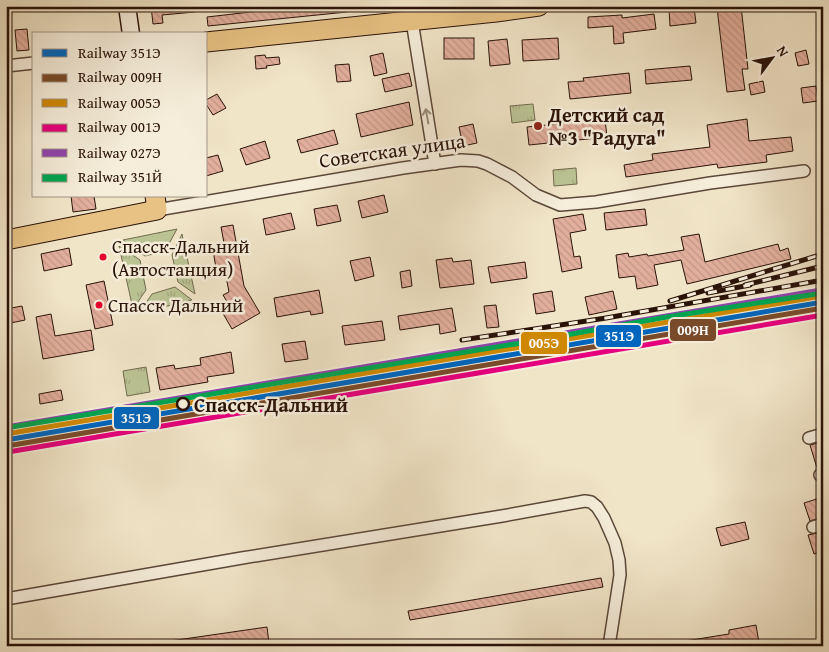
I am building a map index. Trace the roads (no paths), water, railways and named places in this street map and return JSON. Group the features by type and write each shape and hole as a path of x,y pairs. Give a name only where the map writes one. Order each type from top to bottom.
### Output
{"main road":[{"path":"127,6 131,32"},
{"path":"208,42 539,6"},
{"name":"Советская улица","path":"6,240 156,203"}],"street":[{"path":"412,21 435,164"},
{"path":"6,66 32,64"},
{"name":"Советская улица","path":"208,196 461,160 478,161 487,164 512,177 536,195 560,205 596,202 710,183 804,171"},
{"name":"Советская улица","path":"156,203 191,198"},
{"path":"809,438 823,434"},
{"path":"6,599 584,501 591,502 597,507 604,518 615,543 619,560 620,575 610,646"}],"railway":[{"path":"670,301 823,254"},
{"path":"745,285 823,266"},
{"path":"462,340 606,318 823,280"},
{"path":"708,293 750,285"},
{"path":"472,351 536,335"}],"rail line":[{"name":"027Э","path":"6,427 821,290"},
{"name":"351Й","path":"6,428 667,317 823,293"},
{"name":"005Э","path":"6,434 822,296"},
{"name":"351Э","path":"6,440 823,302"},
{"name":"009Н","path":"7,446 823,308"},
{"name":"001Э","path":"8,452 823,315"}],"place":[{"name":"Детский сад №3 \"Радуга\"","path":"538,126"},
{"name":"Спасск-Дальний (Автостанция)","path":"103,257"},
{"name":"Спасск Дальний","path":"99,305"},
{"name":"Спасск-Дальний","path":"183,404"}]}
